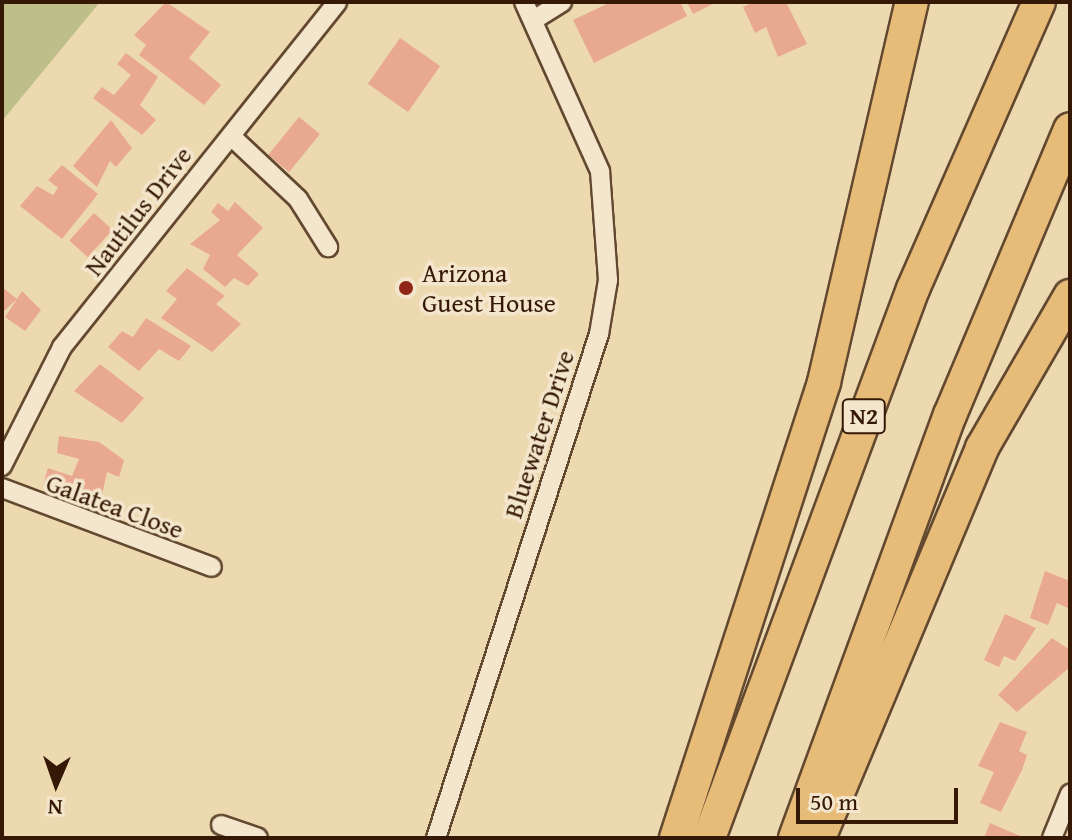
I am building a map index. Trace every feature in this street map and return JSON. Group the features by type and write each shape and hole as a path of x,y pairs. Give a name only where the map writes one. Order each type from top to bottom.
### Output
{"highway":[{"path":"676,838 824,382 912,2"},
{"name":"N2","path":"709,838 913,289 1039,2"},
{"path":"795,838 950,415 1070,129"},
{"path":"819,838 982,448 1070,296"}],"street":[{"name":"Nautilus Drive","path":"2,466 50,365 337,2"},
{"name":"Bluewater Drive","path":"436,838 599,334 608,280 600,171 535,19 524,2"},
{"path":"535,19 562,2"},
{"path":"231,136 298,199 328,247"},
{"name":"Galatea Close","path":"2,488 212,567"},
{"path":"1052,838 1070,794"},
{"path":"221,825 258,838"}],"green space":[{"path":"2,2 100,2 2,121"}],"building":[{"path":"166,2 210,32 189,58 221,85 204,105 139,55 146,45 134,35"},
{"path":"611,2 680,2 687,16 594,63 573,20"},
{"path":"687,2 717,2 693,14"},
{"path":"754,2 786,2 807,44 778,57 766,27 755,33 743,7"},
{"path":"400,38 440,66 408,112 368,84"},
{"path":"126,53 158,77 140,105 156,120 142,135 93,98 102,87 114,95 131,75 117,64"},
{"path":"299,117 320,134 289,172 268,155"},
{"path":"111,120 132,148 116,167 110,161 97,187 73,166"},
{"path":"62,165 98,194 62,239 20,206 37,186 53,195 58,188 48,180"},
{"path":"235,202 263,228 237,255 259,274 248,286 234,278 225,287 203,269 210,255 190,244 220,220 211,212 218,203 228,211"},
{"path":"94,213 113,230 88,257 69,240"},
{"path":"187,268 225,296 216,304 241,324 212,352 161,318 177,299 166,291"},
{"path":"2,287 17,299 2,313"},
{"path":"22,291 41,310 25,331 5,317"},
{"path":"146,318 191,346 179,361 159,349 139,371 108,347 122,331 133,337"},
{"path":"100,364 144,398 122,423 74,391"},
{"path":"59,436 99,442 124,460 119,477 107,472 97,518 43,485 48,468 72,476 79,459 57,453"},
{"path":"1045,571 1070,581 1070,609 1057,603 1048,625 1030,618"},
{"path":"1005,614 1036,628 1015,661 1004,656 999,667 984,660"},
{"path":"1052,638 1070,650 1070,667 1017,712 998,695"},
{"path":"1000,722 1027,732 1019,751 1027,755 1001,812 980,803 994,772 978,766"},
{"path":"990,823 1025,838 984,838"}],"place":[{"name":"Arizona Guest House","path":"406,288"}]}
